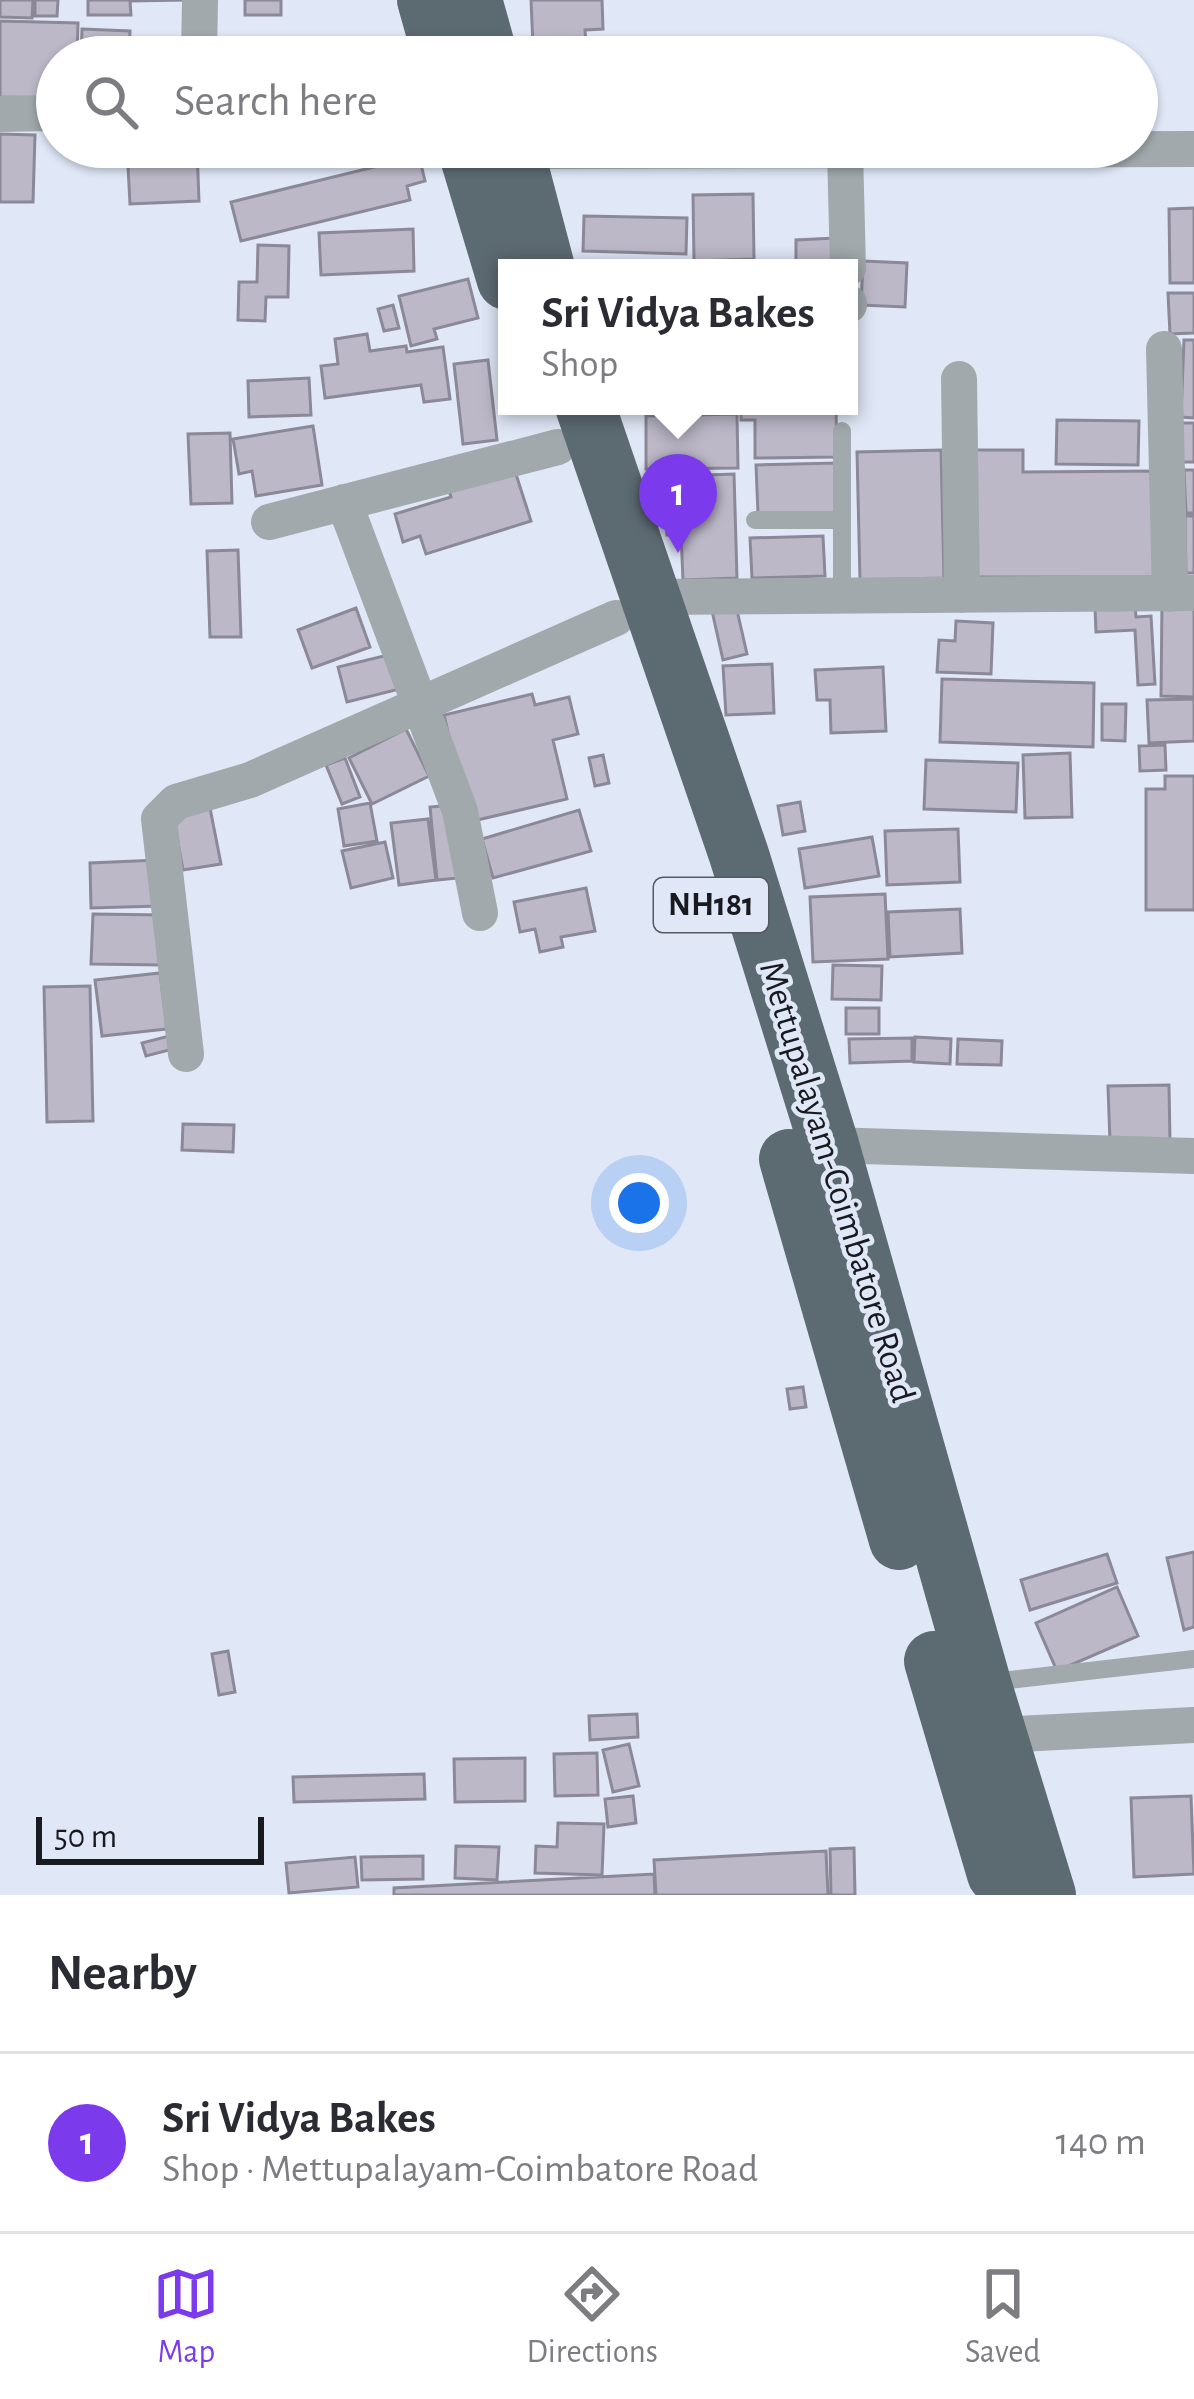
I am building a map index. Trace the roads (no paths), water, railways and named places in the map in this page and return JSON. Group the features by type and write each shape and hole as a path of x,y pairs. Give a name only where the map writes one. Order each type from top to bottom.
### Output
{"highway":[{"path":"427,0 436,36"},
{"path":"472,0 482,36"},
{"path":"499,168 506,259"},
{"path":"506,168 541,259"},
{"name":"Mettupalayam-Coimbatore Road","path":"563,420 633,607 732,835 829,1145 881,1404 930,1576 979,1722"},
{"name":"NH181","path":"633,607 711,904 881,1404"},
{"name":"NH181","path":"979,1722 1004,1895"},
{"name":"NH181","path":"979,1722 1046,1895"}],"street":[{"path":"200,0 200,36"},
{"path":"0,114 36,113"},
{"path":"1158,149 1194,149"},
{"path":"845,168 848,259"},
{"path":"186,1054 159,819 176,802 250,780 633,607 962,595 1182,594 1164,349"},
{"path":"959,379 962,595"},
{"path":"269,522 344,502 563,420"},
{"path":"344,502 460,811 480,913"},
{"path":"829,1145 1194,1156"},
{"path":"979,1722 1194,1725"}],"lane":[{"path":"842,431 842,598"},
{"path":"755,520 842,520"},
{"path":"979,1722 1194,1659"}],"place":[{"name":"Sri Vidya Bakes","path":"678,553"}]}
